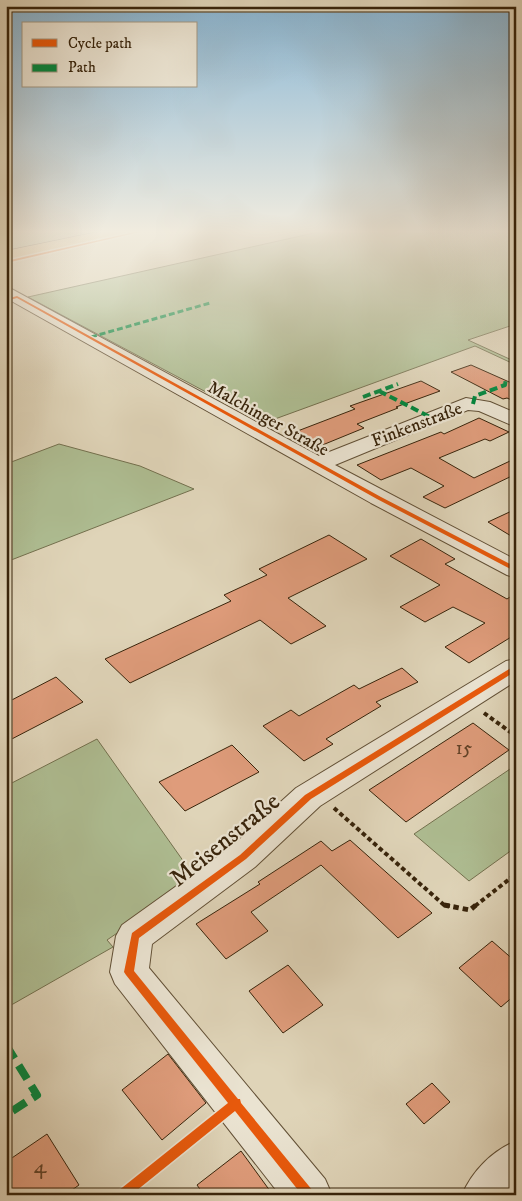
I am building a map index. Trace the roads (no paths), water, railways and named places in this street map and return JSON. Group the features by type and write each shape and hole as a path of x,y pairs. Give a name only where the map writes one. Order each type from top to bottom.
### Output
{"street":[{"name":"Malchinger Straße","path":"6,291 91,336 318,464 516,570"},
{"name":"Finkenstraße","path":"318,464 466,404 483,406 516,421"},
{"name":"Meisenstraße","path":"309,1195 130,972 135,936 243,857 308,797 516,668"},
{"path":"485,1195 516,1163"}]}
